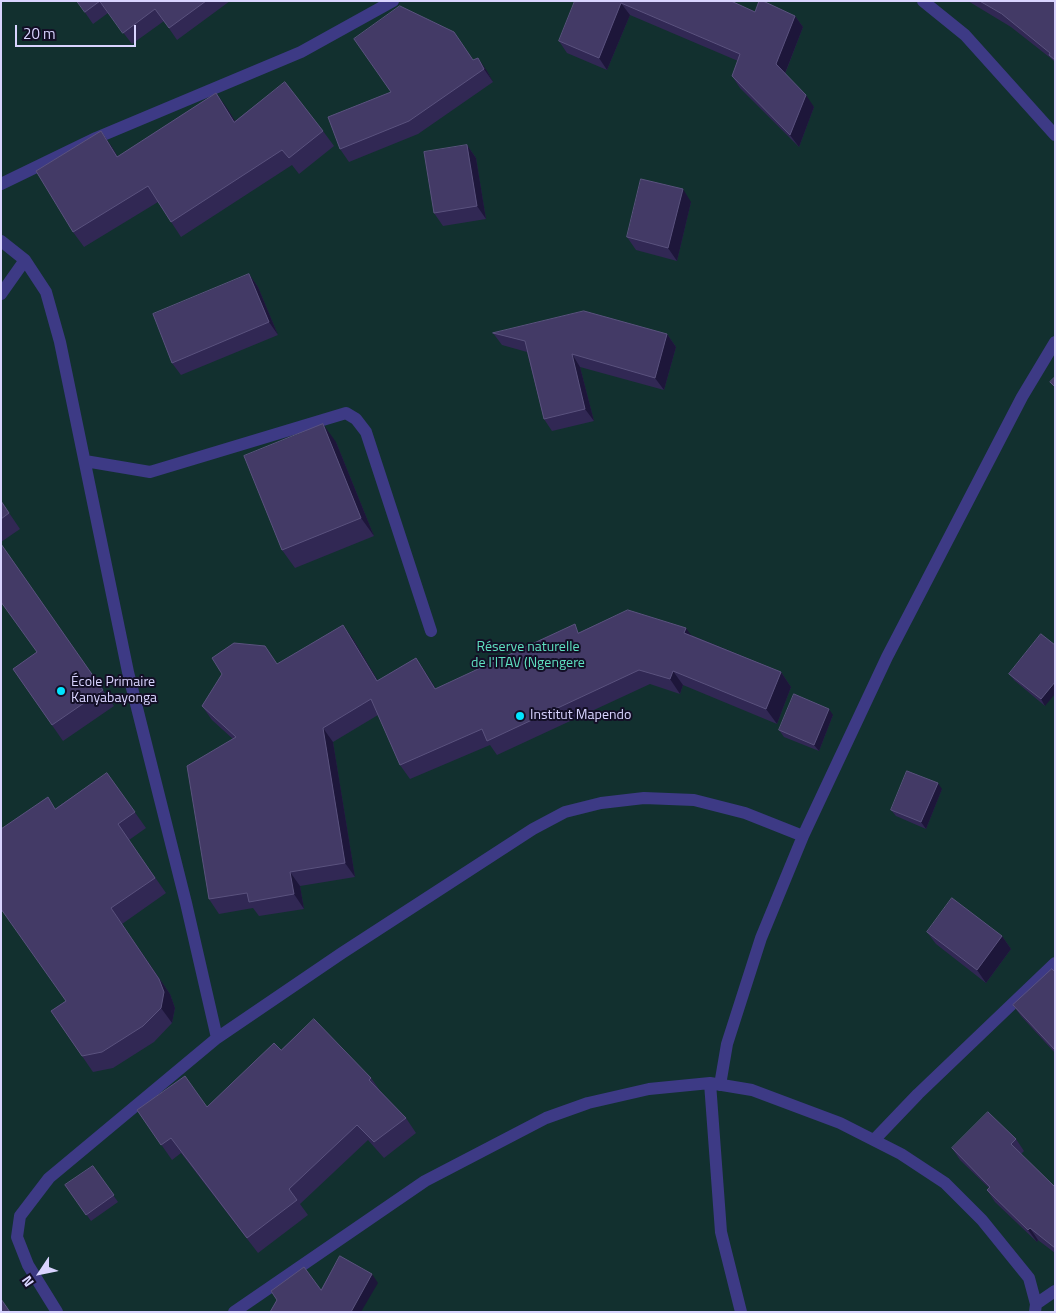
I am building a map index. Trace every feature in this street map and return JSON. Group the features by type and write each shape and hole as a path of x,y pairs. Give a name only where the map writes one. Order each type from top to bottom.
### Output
{"street":[{"path":"1,184 96,138 301,52 393,1"},
{"path":"924,1 965,36 1055,136"},
{"path":"1,241 24,260 46,292 60,342 128,672 186,903 217,1038"},
{"path":"1,294 24,260"},
{"path":"741,1312 721,1232 715,1084 726,1044 761,938 803,836 891,649 1022,397 1055,342"},
{"path":"85,461 150,472 346,413 356,418 366,432 431,630"},
{"path":"58,1312 28,1265 17,1237 20,1216 49,1178 217,1038 342,953 533,829 565,812 601,803 644,798 694,800 745,813 803,836"},
{"path":"874,1140 918,1094 1055,963"},
{"path":"234,1312 425,1180 546,1118 588,1103 650,1089 715,1084 752,1090 840,1123 901,1154 945,1183 982,1220 1029,1278 1035,1308 1055,1291"}],"green space":[{"name":"Réserve naturelle de l'ITAV (Ngengere","path":"1,1 1055,1 1055,1312 1,1312"}],"building":[{"path":"77,1 100,1 85,12"},
{"path":"100,1 206,1 169,28 155,9 123,33"},
{"path":"575,1 731,1 755,12 759,1 763,1 795,16 776,64 806,95 790,135 732,76 740,54 621,3 599,58 559,41"},
{"path":"980,1 1055,1 1055,60 1049,55 1050,53 1002,14"},
{"path":"400,6 454,32 473,60 478,58 484,69 409,121 340,149 328,117 391,92 354,39"},
{"path":"285,82 323,131 289,158 282,150 171,222 148,186 73,232 36,171 101,131 117,157 216,93 234,122"},
{"path":"467,145 477,206 434,213 424,152"},
{"path":"641,179 683,189 668,248 627,237"},
{"path":"249,274 269,322 172,363 153,314"},
{"path":"584,311 667,334 655,378 572,354 585,409 544,419 525,341 493,333"},
{"path":"1055,377 1055,387 1050,382"},
{"path":"323,424 361,518 282,550 244,456"},
{"path":"1,501 9,513 1,519"},
{"path":"1,544 103,690 52,725 13,669 37,652 1,602"},
{"path":"628,610 686,628 684,633 781,672 766,709 673,671 670,679 639,670 487,741 482,729 400,765 371,699 323,728 345,863 290,872 294,894 249,902 247,893 209,899 187,766 236,737 202,706 222,674 212,658 234,643 265,646 277,664 343,625 377,681 416,658 435,689 575,624 578,633"},
{"path":"1041,634 1055,645 1055,682 1041,699 1009,674"},
{"path":"794,694 829,709 814,745 779,730"},
{"path":"907,771 938,783 921,822 891,810"},
{"path":"107,773 135,812 118,824 155,878 111,908 159,979 164,992 161,1008 143,1026 102,1052 82,1056 51,1011 66,1001 1,909 1,829 48,797 55,809"},
{"path":"952,898 1002,936 977,970 927,932"},
{"path":"1052,969 1055,972 1055,1050 1013,1005"},
{"path":"314,1019 371,1078 369,1080 406,1118 374,1142 357,1125 289,1189 297,1200 247,1238 171,1138 161,1145 137,1110 185,1076 207,1107 274,1043 281,1050"},
{"path":"988,1112 1016,1139 1011,1144 1055,1187 1055,1248 1030,1228 1028,1230 987,1190 990,1187 952,1148"},
{"path":"93,1166 114,1195 86,1215 65,1185"},
{"path":"340,1256 372,1274 351,1312 270,1312 277,1300 271,1291 304,1267 321,1290"},
{"path":"1,1299 10,1312 1,1312"}],"place":[{"name":"École Primaire Kanyabayonga","path":"61,691"},
{"name":"Institut Mapendo","path":"520,716"}]}
